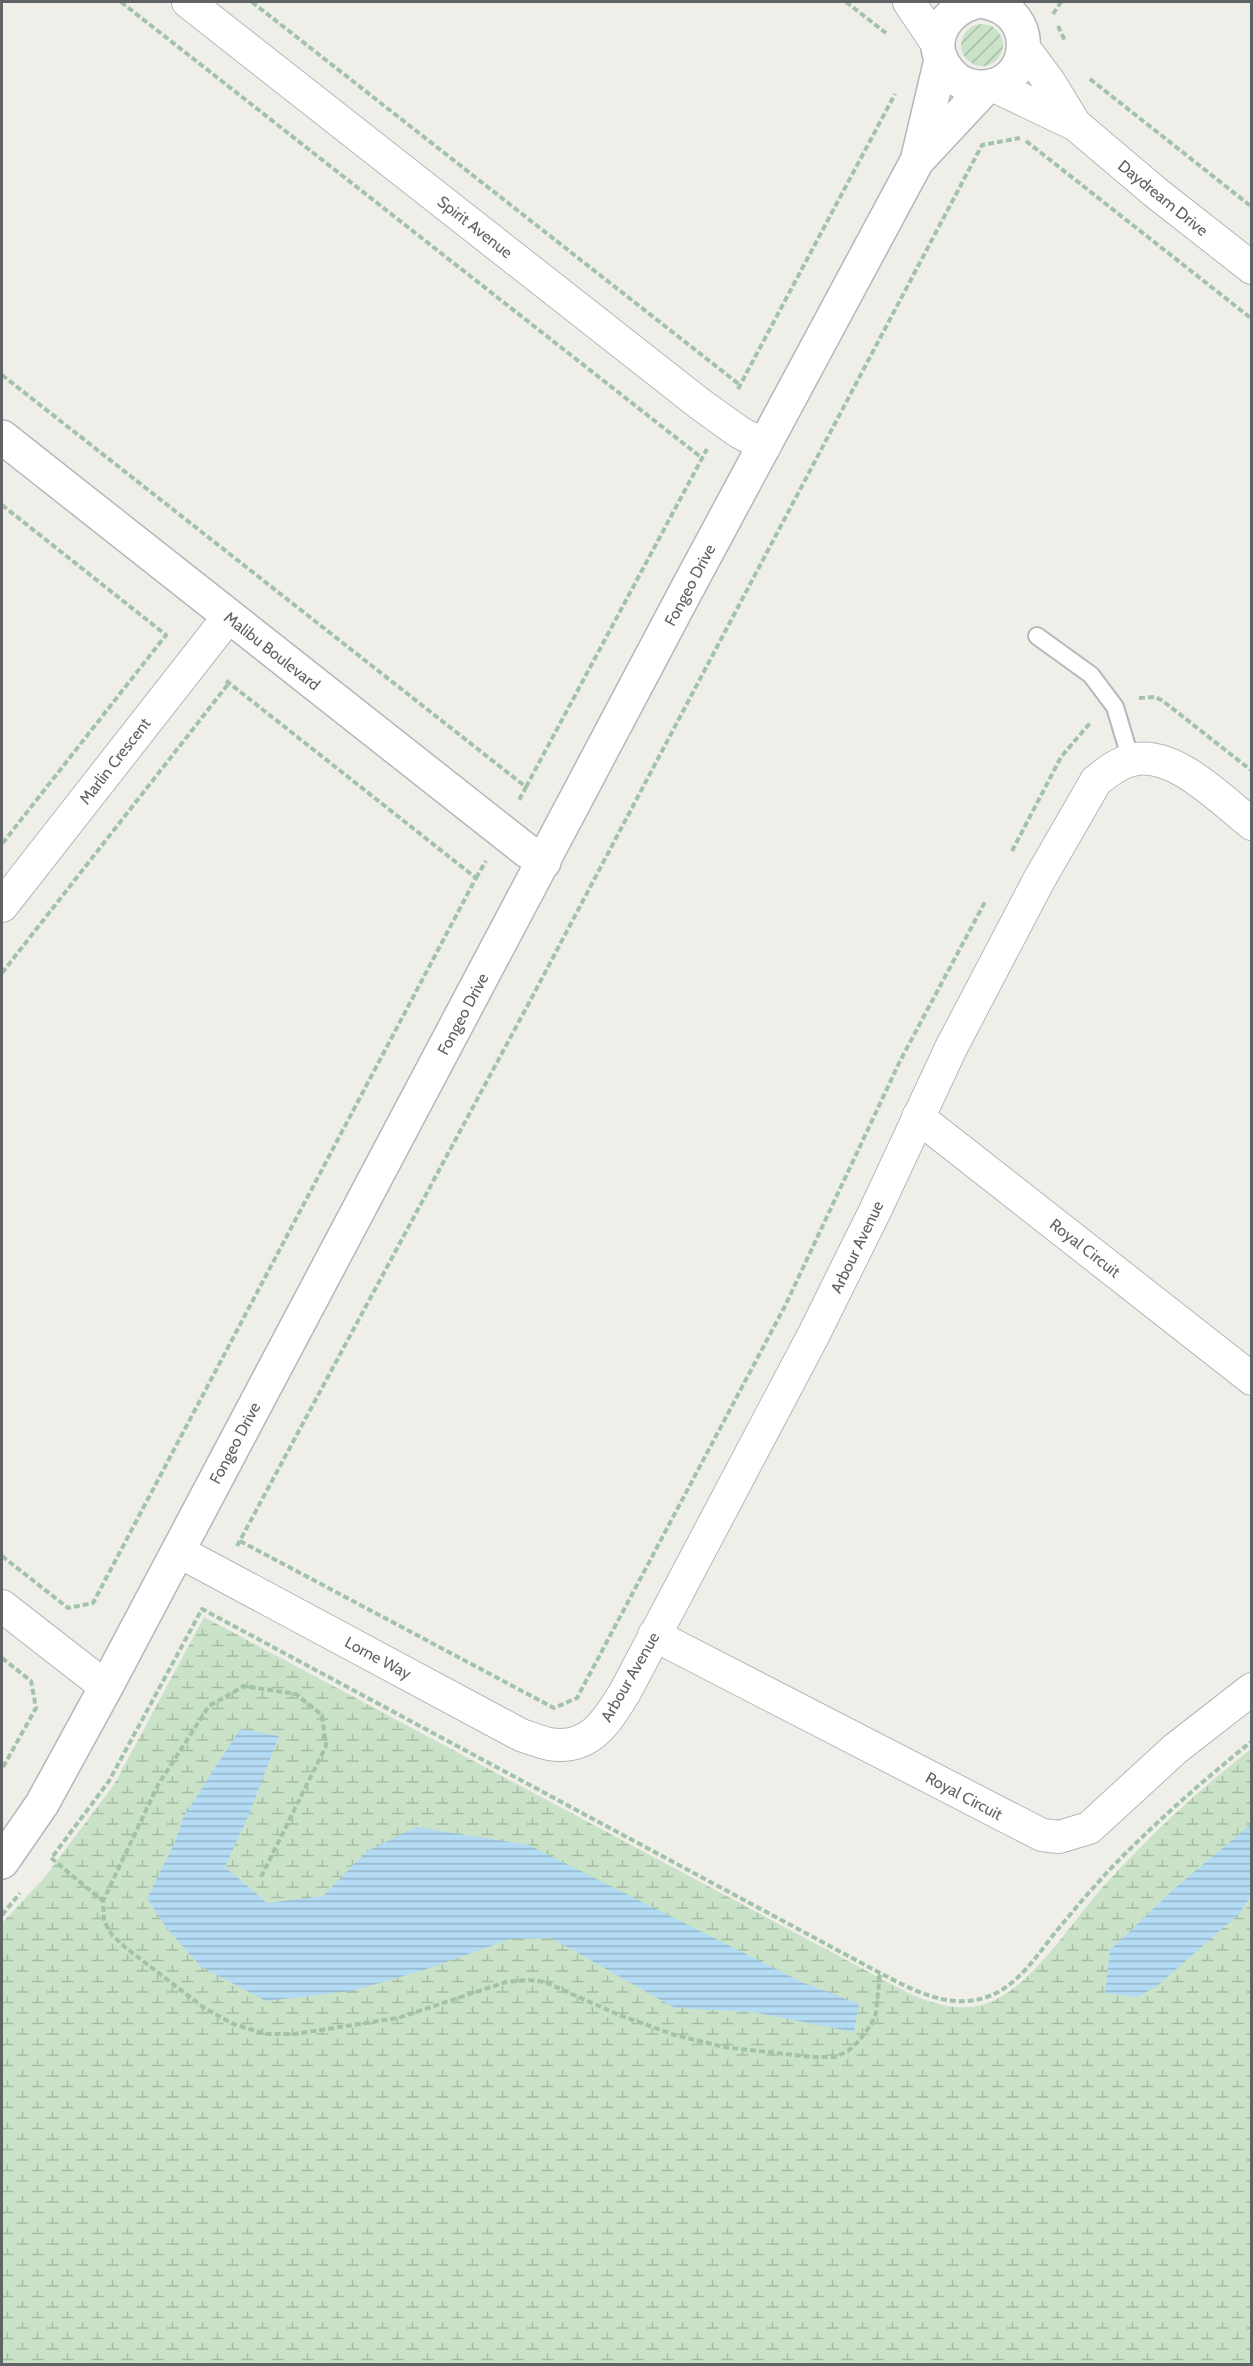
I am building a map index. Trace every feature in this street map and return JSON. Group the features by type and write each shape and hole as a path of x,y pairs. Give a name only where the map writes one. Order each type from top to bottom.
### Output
{"street":[{"name":"Spirit Avenue","path":"188,2 700,404 739,432 765,446"},
{"path":"909,2 940,52 948,72 959,81 972,86 989,86"},
{"name":"Fongeo Drive","path":"917,161 940,52 940,32 945,21 953,12 975,2"},
{"path":"985,2 1004,8 1023,25"},
{"name":"Fongeo Drive","path":"2,1862 42,1804 106,1687 917,161 989,86 1005,80 1014,71 1021,60 1023,25"},
{"name":"Daydream Drive","path":"1023,25 1050,82 1076,125"},
{"name":"Daydream Drive","path":"989,86 1076,125 1155,192 1251,268"},
{"name":"Malibu Boulevard","path":"2,438 544,862"},
{"name":"Marlin Crescent","path":"2,906 229,616"},
{"path":"1131,760 1151,758 1182,769 1251,824"},
{"name":"Arbour Avenue","path":"584,1740 596,1733 609,1719 813,1336 982,989 1084,799 1096,781 1109,770 1131,760"},
{"name":"Royal Circuit","path":"918,1117 1251,1379"},
{"name":"Lorne Way","path":"178,1551 521,1735 549,1744 584,1740"},
{"path":"2,1606 106,1687"},
{"name":"Royal Circuit","path":"654,1635 1042,1835 1059,1837 1089,1828 1174,1749 1251,1689"}],"lane":[{"path":"1037,636 1091,675 1115,707 1131,760"}],"path":[{"path":"121,2 702,458"},
{"path":"252,2 740,385"},
{"path":"1061,2 1053,13 1069,51"},
{"path":"1087,77 1251,207"},
{"path":"990,892 900,1061 785,1306 577,1698 554,1708 240,1541 524,1011 982,146 1020,138 1251,319"},
{"path":"2,375 526,787 93,1603 68,1608 2,1556"},
{"path":"2,505 166,635 2,844"},
{"path":"2,973 229,683 476,878"},
{"path":"1007,861 1061,757 1092,721 1130,699 1155,697 1163,701 1251,771"},
{"path":"44,1866 109,1781 201,1609 880,1973 916,1991 941,2000 988,1997 1003,1989 1022,1972 1087,1895 1147,1832 1177,1803 1251,1741"},
{"path":"2,1658 31,1681 36,1708 2,1769"},
{"path":"261,1877 326,1746 322,1715 296,1694 244,1686 209,1706 158,1785 103,1901 104,1921 112,1935 134,1955 203,2007 233,2024 267,2034 295,2034 398,2018 506,1982 529,1980 545,1982 619,2014 694,2040 735,2049 811,2057 835,2057 848,2051 859,2041 872,2023 876,2013 880,1973"},
{"path":"51,1858 103,1901"},
{"path":"2,1915 22,1891"}],"green space":[{"path":"982,24 997,30 1003,45 997,60 982,66 967,60 961,45 967,30"},
{"path":"204,1617 910,1994 937,2004 956,2007 985,2004 1018,1985 1033,1971 1101,1889 1136,1852 1173,1816 1251,1749 1251,2364 2,2364 2,1923 44,1878 115,1783"}],"water":[{"path":"240,1729 279,1736 248,1817 225,1867 267,1903 323,1896 367,1851 416,1827 529,1845 802,1982 859,2004 854,2032 753,2012 675,2008 551,1938 510,1939 424,1970 352,1991 266,2001 200,1966 166,1927 147,1898 174,1844 184,1816"},
{"path":"1251,1824 1251,1896 1239,1914 1158,1985 1138,1997 1105,1993 1110,1950 1175,1888"}]}
